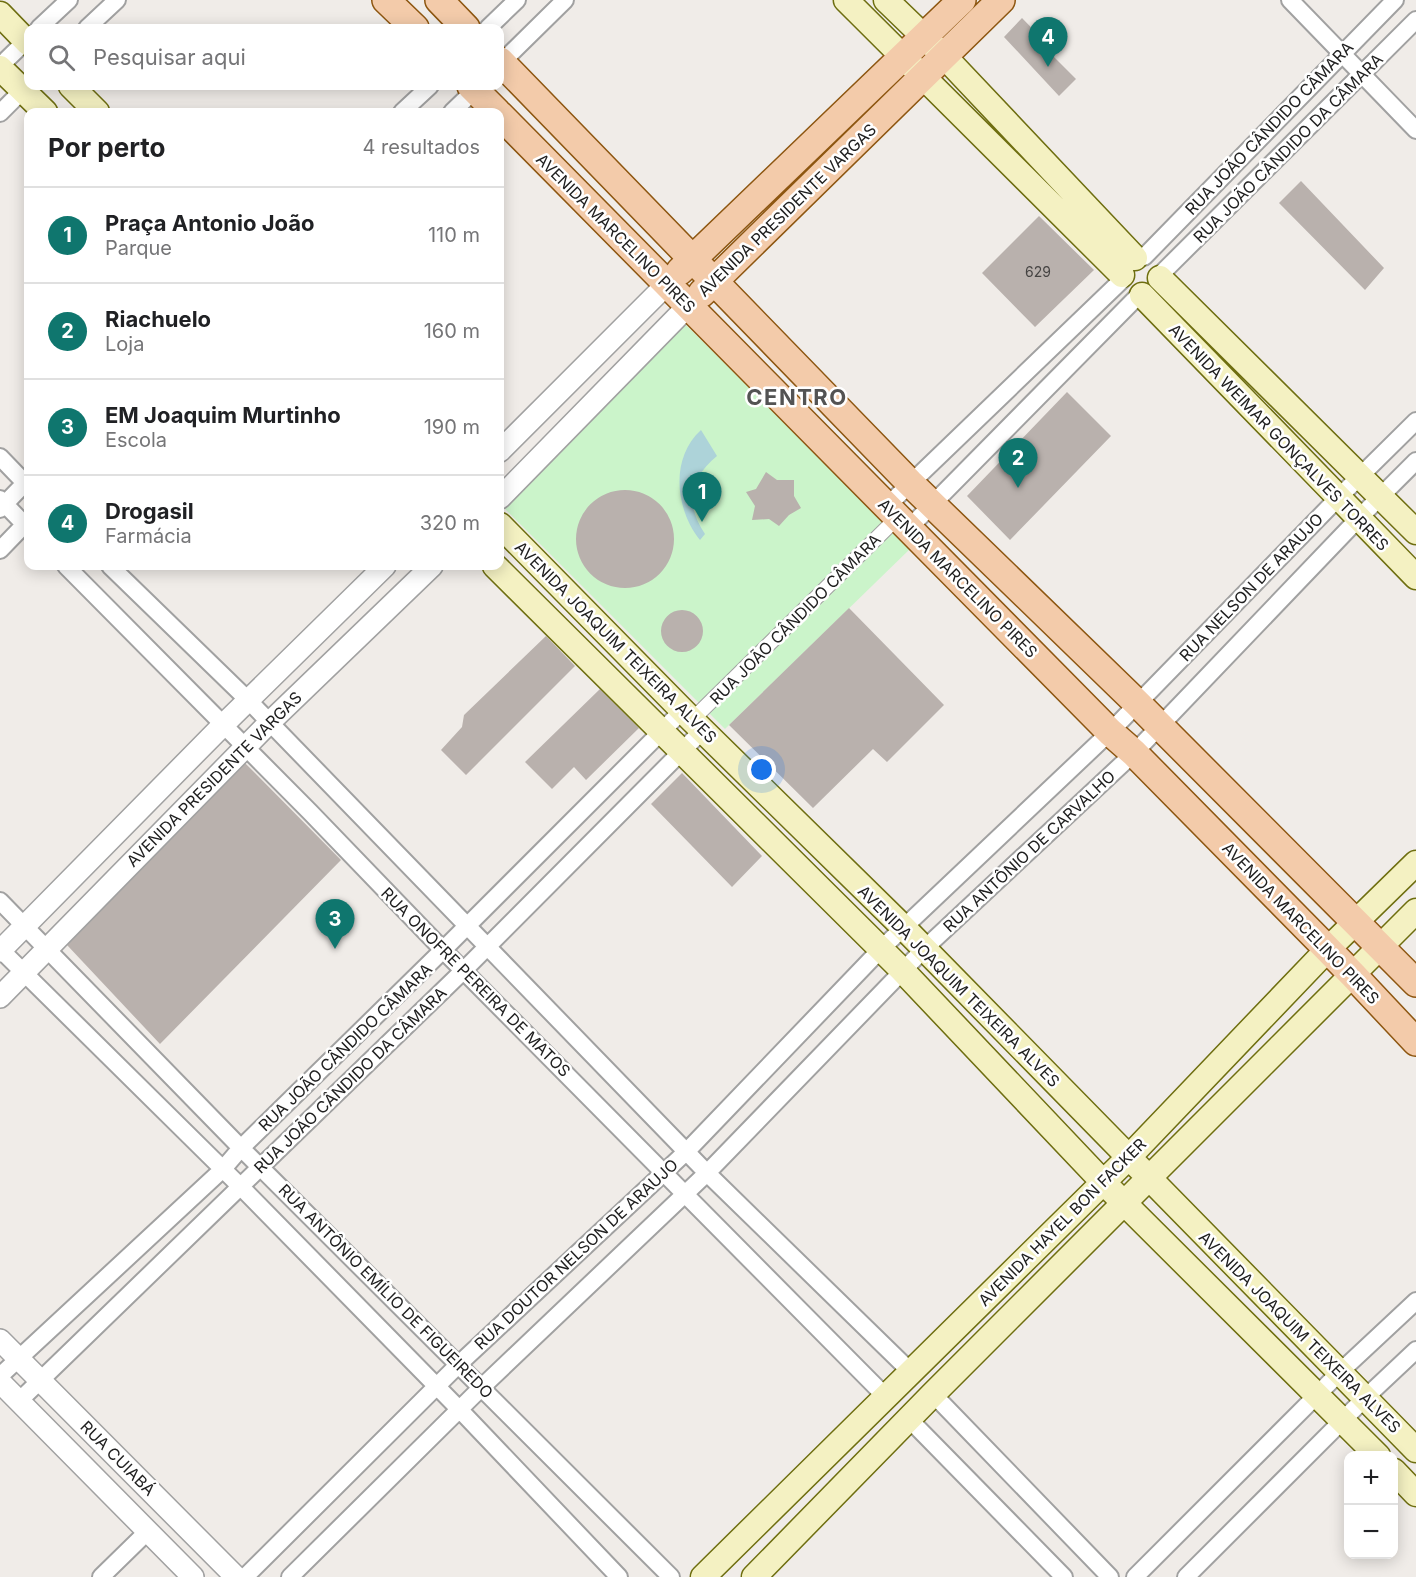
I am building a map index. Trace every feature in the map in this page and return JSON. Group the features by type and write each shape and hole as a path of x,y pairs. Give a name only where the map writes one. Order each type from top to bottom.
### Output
{"main road":[{"path":"386,0 411,24"},
{"path":"439,0 462,24"},
{"name":"AVENIDA WEIMAR GONÇALVES TORRES","path":"846,0 924,77 1360,477 1416,532"},
{"name":"AVENIDA WEIMAR GONÇALVES TORRES","path":"886,0 944,56 1337,499 1416,577"},
{"name":"AVENIDA PRESIDENTE VARGAS","path":"666,284 962,0"},
{"name":"AVENIDA PRESIDENTE VARGAS","path":"688,306 1001,0"},
{"path":"0,14 24,33"},
{"path":"0,67 24,85"},
{"name":"AVENIDA MARCELINO PIRES","path":"504,67 910,483 1137,703 1416,983"},
{"path":"28,90 42,108"},
{"path":"75,90 93,108"},
{"name":"AVENIDA MARCELINO PIRES","path":"478,90 493,108"},
{"name":"AVENIDA MARCELINO PIRES","path":"504,120 1110,732 1134,753 1416,1042"},
{"path":"804,152 824,174"},
{"name":"AVENIDA JOAQUIM TEIXEIRA ALVES","path":"504,529 903,927 1416,1450"},
{"name":"AVENIDA JOAQUIM TEIXEIRA ALVES","path":"499,570 663,730 681,751 902,970 1102,1181 1374,1451"},
{"name":"AVENIDA HAYEL BON FACKER","path":"703,1577 1102,1181 1128,1158 1327,950 1416,863"},
{"name":"AVENIDA HAYEL BON FACKER","path":"754,1577 933,1394 1416,910"},
{"path":"1398,1475 1416,1494"}],"street":[{"path":"45,24 69,0"},
{"path":"91,24 117,0"},
{"path":"492,24 517,0"},
{"path":"504,59 565,0"},
{"path":"1290,0 1416,130"},
{"name":"RUA JOÃO CÂNDIDO CÂMARA","path":"0,1376 223,1169 663,730 693,720 898,518 933,505 1341,54 1395,0"},
{"name":"RUA JOÃO CÂNDIDO DA CÂMARA","path":"1140,277 1362,75 1416,20"},
{"path":"0,67 24,45"},
{"path":"0,113 24,89"},
{"path":"406,108 426,90"},
{"path":"456,108 472,90"},
{"name":"RUA JOÃO CÂNDIDO CÂMARA","path":"898,518 910,483 1140,277"},
{"name":"AVENIDA PRESIDENTE VARGAS","path":"504,447 666,284"},
{"name":"AVENIDA PRESIDENTE VARGAS","path":"504,494 688,306"},
{"name":"RUA NELSON DE ARAUJO","path":"1110,732 1416,421"},
{"path":"0,457 24,479"},
{"name":"RUA NELSON DE ARAUJO","path":"1134,753 1416,461"},
{"path":"24,486 2,504 24,522"},
{"path":"0,550 24,528"},
{"name":"RUA ONOFRE PEREIRA DE MATOS","path":"70,570 886,1397"},
{"name":"RUA ONOFRE PEREIRA DE MATOS","path":"114,570 249,701 707,1173 911,1372"},
{"name":"AVENIDA PRESIDENTE VARGAS","path":"0,950 224,724 381,570"},
{"name":"AVENIDA PRESIDENTE VARGAS","path":"0,997 269,723 428,570"},
{"name":"RUA JOÃO CÂNDIDO DA CÂMARA","path":"20,1401 464,970 681,751 693,720"},
{"name":"RUA ANTÔNIO DE CARVALHO","path":"903,927 1110,732"},
{"name":"RUA ANTÔNIO DE CARVALHO","path":"924,949 1134,753"},
{"name":"RUA ANTÔNIO EMÍLIO DE FIGUEIREDO","path":"0,901 242,1148 671,1577"},
{"name":"RUA DOUTOR NELSON DE ARAUJO","path":"245,1577 459,1364 687,1151 903,927"},
{"name":"RUA DOUTOR NELSON DE ARAUJO","path":"290,1577 482,1387 707,1173 924,949"},
{"name":"RUA ANTÔNIO EMÍLIO DE FIGUEIREDO","path":"0,950 241,1187 460,1410 619,1577"},
{"path":"1135,1577 1340,1372 1416,1301"},
{"name":"RUA CUIABÁ","path":"0,1340 236,1577"},
{"path":"1186,1577 1416,1350"},
{"name":"RUA CUIABÁ","path":"0,1382 193,1577"},
{"path":"933,1394 1110,1577"},
{"path":"909,1419 1064,1577"},
{"path":"101,1577 148,1532"}],"green space":[{"path":"685,324 911,548 725,729 504,508"}],"water":[{"path":"701,430 717,456 700,474 693,492 694,512 705,534 700,540 685,514 681,499 680,469 691,441"}],"building":[{"path":"1022,18 1055,52 1052,55 1076,79 1059,96 1004,37"},
{"path":"1301,181 1384,268 1365,290 1279,203"},
{"path":"1039,216 1094,270 1035,327 982,273"},
{"path":"1067,392 1111,436 1010,540 967,496"},
{"path":"766,472 777,480 794,480 794,496 801,508 789,515 779,526 769,519 752,520 755,506 746,492 756,489"},
{"path":"625,490 644,493 660,504 671,520 674,539 671,558 660,574 644,585 625,588 606,585 590,574 579,558 576,539 579,520 590,504 606,493"},
{"path":"849,608 944,705 887,762 873,749 813,808 729,725"},
{"path":"682,610 697,616 703,631 697,646 682,652 667,646 661,631 667,616"},
{"path":"546,636 575,666 466,775 441,750 462,727 464,715"},
{"path":"600,689 639,728 586,780 574,767 552,789 525,762"},
{"path":"244,762 341,860 160,1044 67,945"},
{"path":"682,773 762,856 732,887 651,804"}],"place":[{"name":"Drogasil","path":"1048,67"},
{"name":"Riachuelo","path":"1018,488"},
{"name":"Praça Antonio João","path":"702,522"},
{"name":"EM Joaquim Murtinho","path":"335,949"}],"district":[{"name":"CENTRO","path":"797,397"}]}
